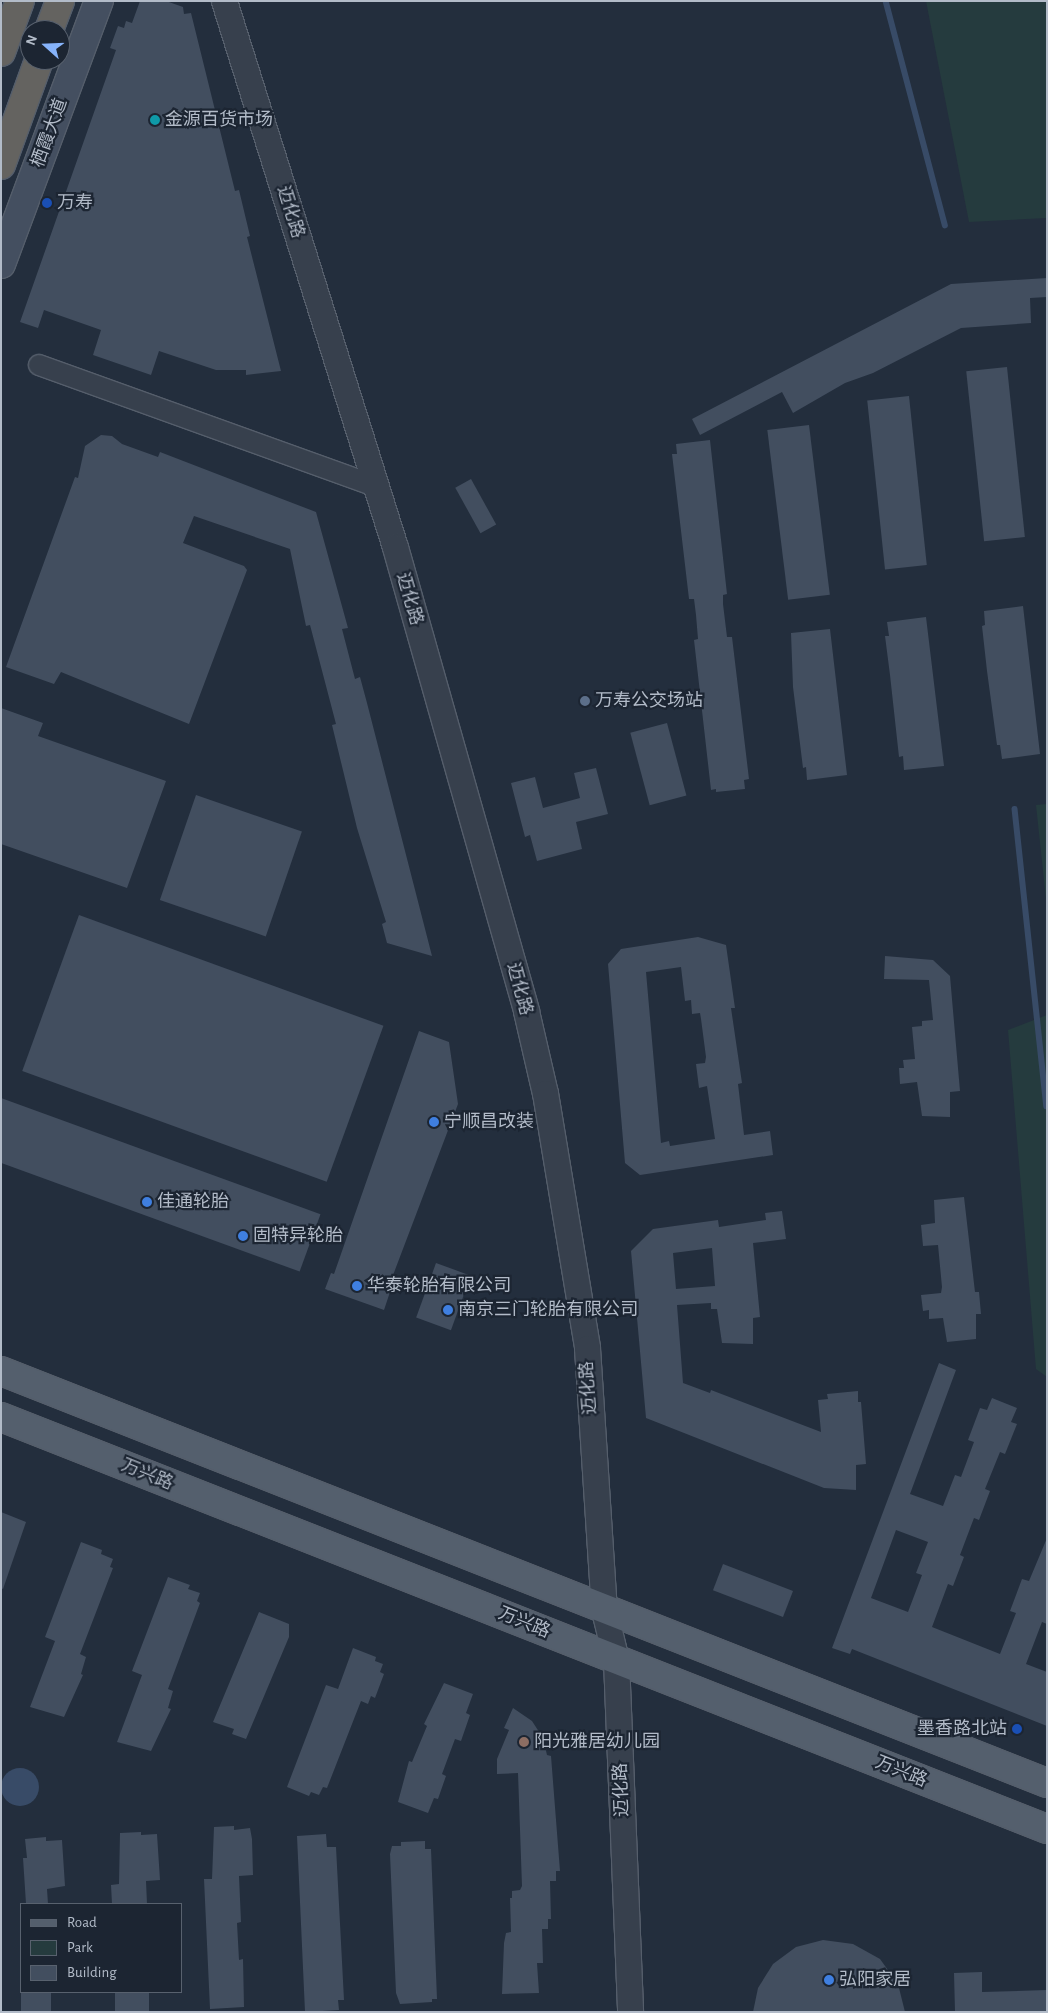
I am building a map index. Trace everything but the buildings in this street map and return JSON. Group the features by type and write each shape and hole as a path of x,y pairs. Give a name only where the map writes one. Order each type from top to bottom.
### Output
{"highway":[{"path":"1,52 20,1"},
{"path":"53,20 60,1"},
{"name":"栖霞大道","path":"1,165 35,70"}],"main road":[{"name":"栖霞大道","path":"1,264 99,1"},
{"path":"1,1371 1047,1783"},
{"name":"万兴路","path":"1,1417 1047,1829"}],"street":[{"name":"迈化路","path":"224,1 377,488 523,1002 545,1093 587,1348 604,1610 616,1660 630,2012"},
{"path":"39,365 377,488"}],"green space":[{"path":"926,1 1047,1 1047,218 969,222"},
{"path":"1047,804 1047,899 1046,899 1036,805"},
{"path":"1047,1015 1047,1377 1036,1369 1008,1030"}],"water":[{"path":"20,1768 34,1773 39,1787 34,1801 20,1806 6,1801 1,1787 6,1773"}],"waterway":[{"path":"886,1 945,225"},
{"path":"1015,809 1047,1106"}],"place":[{"name":"金源百货市场","path":"155,120"},
{"name":"万寿","path":"47,203"},
{"name":"万寿公交场站","path":"585,701"},
{"name":"宁顺昌改装","path":"434,1122"},
{"name":"佳通轮胎","path":"147,1202"},
{"name":"固特异轮胎","path":"243,1236"},
{"name":"华泰轮胎有限公司","path":"357,1286"},
{"name":"南京三门轮胎有限公司","path":"448,1310"},
{"name":"墨香路北站","path":"1017,1729"},
{"name":"阳光雅居幼儿园","path":"524,1742"},
{"name":"弘阳家居","path":"829,1980"}]}
